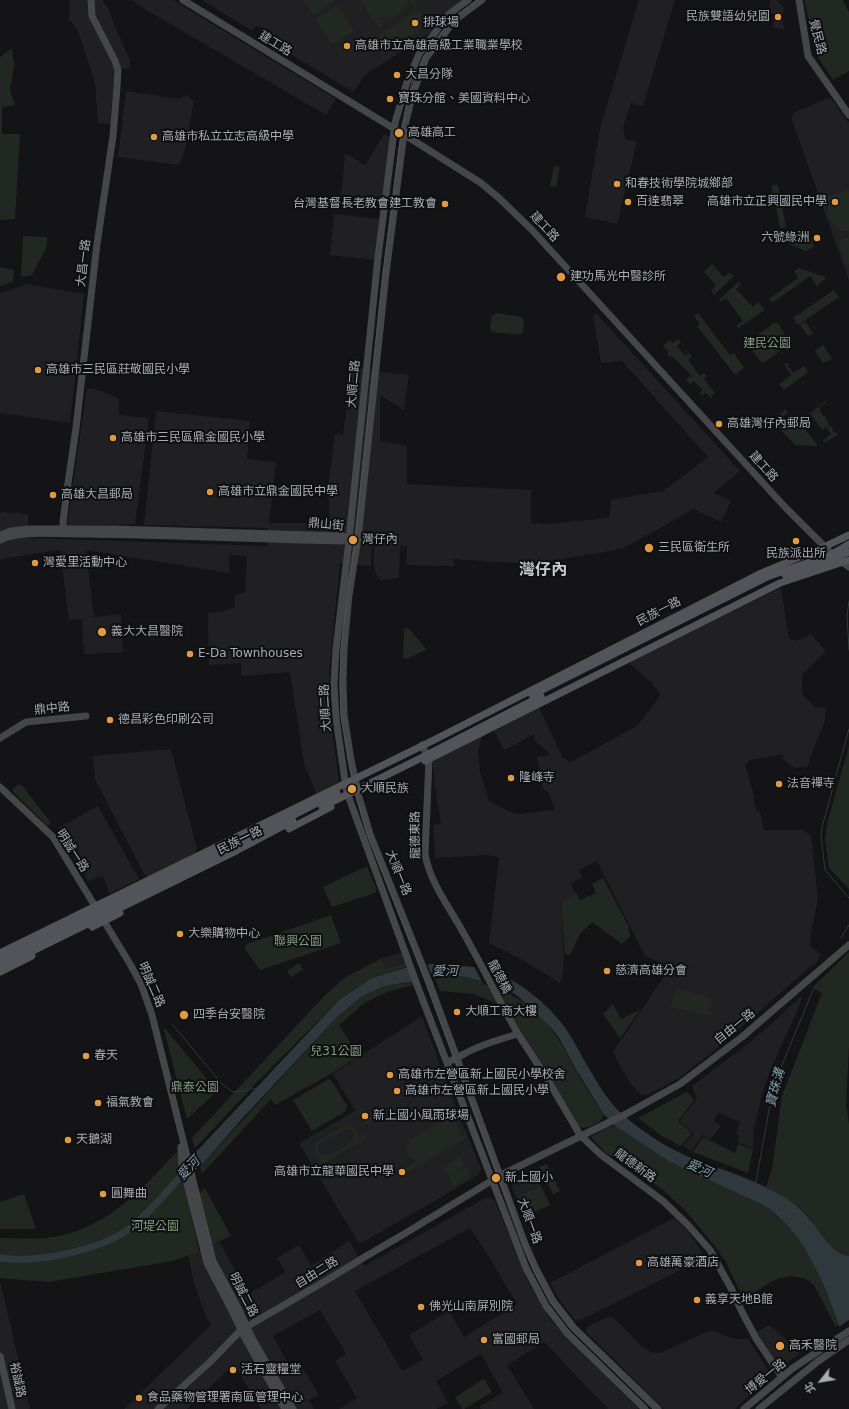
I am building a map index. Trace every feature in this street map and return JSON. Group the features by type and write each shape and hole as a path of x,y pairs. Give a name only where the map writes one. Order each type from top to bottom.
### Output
{"main road":[{"name":"民族一路","path":"486,722 759,574 849,535"},
{"name":"民族一路","path":"356,786 486,722 780,583 843,557 849,544"},
{"name":"民族一路","path":"0,967 44,942 99,914 236,851 356,786 486,722 767,577 843,557"},
{"name":"民族一路","path":"0,961 44,942 347,791"},
{"name":"民族一路","path":"0,953 44,942"},
{"name":"民族一路","path":"0,972 44,942"}],"street":[{"name":"大昌一路","path":"64,532 67,490 76,428 96,250 114,136 118,70 115,61 92,16 91,0"},
{"name":"建工路","path":"183,0 404,134 481,183 499,198 532,230 776,498 801,524 826,546"},
{"name":"大順二路","path":"347,791 336,718 334,684 336,649 378,257 394,128 401,100 419,54 449,14 468,0"},
{"name":"大順二路","path":"356,786 344,716 344,648 358,538 386,273 404,134 413,93 426,58 455,20 482,0"},
{"name":"覺民路","path":"799,0 808,56 849,116"},
{"name":"鼎山街","path":"0,535 11,531 35,529 64,532"},
{"name":"鼎山街","path":"0,540 12,536 64,532 137,530 310,534 343,536 349,538"},
{"path":"826,546 843,557"},
{"name":"鼎中路","path":"0,738 26,722 86,716"},
{"name":"龍德東路","path":"426,752 426,861 439,891 478,961"},
{"name":"大順一路","path":"356,786 370,834 429,982 501,1175 525,1244 536,1269 553,1301 574,1328 658,1409"},
{"name":"明誠一路","path":"0,787 52,837 99,914"},
{"name":"大順一路","path":"347,791 410,966 526,1268 546,1306 567,1333 645,1409"},
{"name":"明誠二路","path":"99,914 130,964 147,999 183,1138 185,1165 213,1261 244,1328 285,1409"},
{"name":"自由一路","path":"580,1135 626,1114 680,1084 747,1032 849,945"},
{"name":"龍德橋","path":"478,961 518,1034"},
{"path":"447,1062 465,1053 518,1034"},
{"name":"龍德新路","path":"518,1034 546,1077 580,1135 600,1154 655,1194 688,1225 710,1250 720,1266 757,1340 782,1377"},
{"path":"501,1175 580,1135"},
{"name":"自由二路","path":"158,1409 210,1362 244,1328 327,1280 501,1175"},
{"name":"明誠二路","path":"244,1328 293,1409"},
{"path":"846,1339 849,1331"},
{"name":"博愛一路","path":"744,1409 782,1377 846,1339"},
{"name":"博愛一路","path":"759,1409 846,1339"},
{"name":"裕誠路","path":"0,1356 12,1409"}],"shaded area":[{"path":"70,0 103,0 108,7 130,60 130,69 114,67 115,73 110,124 98,123 95,83 78,31 69,19"},
{"path":"128,0 173,0 336,99 326,115 136,4 134,1"},
{"name":"高雄市立高雄高級工業職業學校","path":"202,0 463,0 435,30 365,75 353,92 282,49 283,44 276,34 273,36 269,30 255,26 252,31"},
{"path":"639,0 675,0 643,106 631,103 623,127 625,139 637,142 617,224 585,217 600,128"},
{"name":"民族雙語幼兒園","path":"770,0 776,0 784,8 782,19 784,29 773,27 774,14 769,13"},
{"name":"高雄市私立立志高級中學","path":"126,91 178,99 187,95 194,101 185,150 179,165 118,157"},
{"name":"高雄市立正興國民中學","path":"828,98 833,101 849,123 849,281 792,120 793,113"},
{"path":"384,134 390,137 382,203 341,199 345,153 365,165"},
{"path":"334,214 379,219 375,260 330,255"},
{"name":"高雄市三民區莊敬國民小學","path":"28,284 84,294 70,423 0,413 0,293"},
{"path":"596,313 740,471 714,493 731,501 721,522 694,509 624,548 529,564 454,559 454,566 406,565 407,546 400,546 399,576 398,578 387,580 381,580 377,577 374,565 374,545 372,545 371,566 340,563 329,672 332,730 339,782 316,794 304,763 290,672 242,676 241,663 209,665 208,613 220,612 235,607 234,596 245,592 247,556 229,555 229,573 86,550 94,617 121,614 123,652 85,654 83,645 82,619 69,620 60,550 0,559 0,513 3,512 28,514 28,538 268,546 268,528 144,525 156,411 250,421 247,459 276,462 269,523 330,523 328,487 335,434 343,435 352,367 409,375 404,410 380,395 380,441 407,446 407,484 531,490 531,523 544,524 609,518 611,500 663,491 708,457 622,361 601,363 593,317"},
{"name":"高雄市三民區鼎金國民小學","path":"87,388 102,391 119,399 119,415 149,418 135,524 67,526"},
{"path":"781,588 789,639 797,641 811,634 826,651 802,675 802,694 816,708 826,707 825,721 810,758 808,767 794,768 783,759 782,754 750,760 745,765 755,799 753,799 757,811 760,811 764,830 802,830 811,835 818,899 810,946 821,954 816,964 810,967 716,1049 678,1079 649,1094 643,1095 637,1091 628,1080 613,1052 661,981 666,975 673,978 676,969 645,956 597,861 579,870 583,877 571,883 576,895 561,902 564,956 563,974 560,983 519,958 489,943 499,857 485,855 435,858 433,825 441,823 435,788 433,761 482,736 478,751 480,772 489,801 510,812 519,814 555,810 549,793 543,789 537,757 548,755 549,753 534,740 535,734 504,750 494,731 539,708 563,758 566,758 569,763 637,726 661,695 651,682 631,665 630,662 718,617"},
{"path":"171,749 197,849 194,855 150,877 144,874 95,779 93,756"},
{"path":"98,806 139,879 109,894 103,876 88,881 58,828"},
{"path":"400,953 403,954 408,962 385,969 382,958"},
{"path":"800,997 802,998 799,1007 771,1068 762,1094 754,1129 753,1148 737,1142 739,1135 736,1134 740,1122 719,1113 714,1120 721,1126 710,1140 703,1135 691,1151 683,1146 694,1133 679,1121 697,1099 692,1086 767,1028"},
{"path":"422,1016 481,1169 478,1175 428,1205 363,1242 358,1242 300,1145 301,1142 355,1110 333,1074"},
{"path":"533,1170 541,1186 516,1197 512,1187 513,1182"},
{"path":"487,1197 495,1201 529,1284 551,1321 639,1409 608,1409 544,1342 507,1365 534,1409 481,1409 480,1406 503,1393 481,1354 436,1381 448,1403 436,1409 339,1409 357,1398 335,1361 346,1354 320,1310 273,1336 292,1371 301,1366 319,1395 309,1400 314,1409 261,1409 234,1364 187,1409 124,1409 211,1325 206,1317 195,1286 188,1256 219,1241 249,1294 285,1272 277,1258 299,1245 311,1266 349,1241 364,1266","holes":["470,1228 517,1304 464,1337 449,1311 409,1335 423,1360 402,1371 355,1291"]},
{"path":"674,1218 686,1229 696,1243 703,1255 702,1259 579,1321 574,1319 559,1299 550,1283"},
{"path":"0,1280 23,1380 30,1409 0,1409"},
{"path":"609,1316 614,1318 642,1347 652,1353 660,1353 711,1330 734,1339 748,1339 770,1373 769,1376 735,1409 664,1409 586,1332 587,1327"},
{"name":"高禾醫院","path":"769,1325 801,1352 782,1367 776,1364 755,1333"}],"green space":[{"path":"303,0 335,0 335,1 313,15"},
{"path":"360,0 409,0 405,9 397,15 388,19 378,17 383,25 378,28"},
{"path":"409,0 415,0 418,5 414,7"},
{"path":"805,0 843,0 849,12 849,71 833,80 816,54"},
{"path":"338,5 354,31 332,45 315,19"},
{"path":"420,9 429,24 382,54 373,39"},
{"path":"12,48 14,66 10,90 15,105 2,107 2,134 20,134 15,219 0,220 0,57"},
{"path":"554,166 560,167 556,187 550,186"},
{"path":"772,185 778,185 786,227 780,228 776,206 758,206 757,201 773,198"},
{"path":"849,190 849,231 843,231 834,226 831,222 828,212 830,201 825,202 824,198"},
{"path":"807,230 814,247 805,251 787,243 797,232 798,234"},
{"path":"23,236 47,237 47,246 32,275 21,277"},
{"path":"849,237 849,264 846,265 838,241"},
{"path":"712,264 724,277 729,273 734,276 714,295 711,290 716,285 704,272"},
{"path":"0,267 14,270 13,282 0,286"},
{"path":"799,268 825,277 825,279 817,286 810,276 772,303 769,299 798,278 794,271"},
{"path":"738,282 741,284 736,289 753,307 758,302 765,310 738,328 737,325 743,321 726,298 720,302 719,300"},
{"path":"834,290 839,297 798,325 793,318"},
{"path":"497,313 521,317 524,319 523,332 520,335 493,332 490,329 492,316"},
{"path":"698,313 730,355 734,353 744,368 735,375 697,326 700,324 694,316"},
{"path":"805,321 813,333 808,336 800,325"},
{"name":"建民公園","path":"774,323 778,323 789,341 784,344 785,347 765,362 761,362 748,345 749,341"},
{"path":"678,339 681,342 677,346 685,356 689,353 692,357 688,360 700,376 704,373 707,376 704,379 715,393 711,398 706,393 702,396 700,393 702,390 694,381 690,384 686,380 691,375 672,356 670,357 667,354 669,352 663,346 670,340 673,343"},
{"path":"823,345 832,359 823,363 815,351"},
{"path":"787,363 793,373 804,366 808,372 784,390 779,384 791,375 784,364"},
{"path":"826,401 826,403 819,407 821,410 820,411 823,416 825,416 830,427 832,426 834,433 836,432 838,435 825,442 823,441 831,434 826,427 822,430 810,413"},
{"path":"786,409 787,413 776,424 772,420"},
{"path":"792,414 817,444 817,446 795,445 778,427"},
{"path":"408,628 426,650 406,659 403,657 404,629"},
{"path":"849,746 849,889 829,868 825,838 828,820"},
{"path":"18,784 22,785 51,823 48,826 12,790"},
{"path":"367,866 377,890 375,893 332,907 323,887"},
{"path":"603,878 628,925 630,937 622,944 592,922 580,934 570,955 565,954 561,902 577,894 580,900 596,893 592,884"},
{"name":"聯興公園","path":"331,915 341,943 260,970 245,949 247,944"},
{"path":"849,952 849,1045 846,1104 849,1124 849,1256 841,1253 829,1244 803,1211 766,1187 772,1169 782,1096 822,993 812,988"},
{"path":"382,958 385,969 408,962 410,966 372,978 339,1000 259,1080 195,1148 192,1138 325,995 346,977"},
{"path":"299,963 303,969 291,977 287,971"},
{"path":"457,976 486,983 499,988 524,1003 546,1023 555,1034 582,1081 604,1115 600,1121 590,1127 579,1127 507,1008 474,994 440,991 435,979"},
{"name":"兒31公園","path":"413,982 414,985 389,991 364,1003 339,1025 359,1056 334,1072 275,1105 271,1099 202,1174 200,1167 336,1018 361,997 384,986"},
{"path":"677,988 712,998 711,1016 670,1007"},
{"path":"613,1004 621,1019 640,1010 620,1038 603,1014"},
{"name":"鼎泰公園","path":"163,1026 217,1091 187,1119"},
{"path":"329,1079 347,1106 346,1111 312,1131 293,1100"},
{"path":"687,1092 694,1100 678,1121 692,1133 681,1146 662,1136 638,1118"},
{"name":"新上國小風雨球場","path":"364,1107 373,1120 365,1124 357,1111"},
{"path":"446,1119 457,1124 460,1136 465,1134 467,1137 406,1173 404,1169 417,1161 407,1153 407,1147 411,1139"},
{"path":"348,1125 353,1127 357,1132 358,1139 366,1134 368,1137 316,1168 314,1164 322,1160 314,1152 316,1142 343,1126","holes":["348,1129 353,1132 353,1141 328,1156 323,1156 320,1153 318,1149 319,1144"]},
{"path":"615,1126 670,1162 763,1205 778,1215 801,1242 811,1258 826,1291 838,1325 836,1327 814,1285 806,1279 792,1276 779,1278 748,1297 743,1298 726,1262 685,1210 663,1190 632,1168 606,1153 591,1137 608,1127"},
{"path":"703,1137 735,1153 738,1144 753,1149 748,1173 693,1152"},
{"name":"河堤公園","path":"177,1151 199,1252 173,1261 48,1282 0,1278 0,1238 46,1238 67,1234 85,1228 103,1218 135,1195"},
{"path":"460,1157 465,1166 449,1176 443,1168"},
{"path":"547,1164 560,1191 553,1194 539,1167"},
{"path":"466,1167 471,1175 454,1186 449,1177"},
{"path":"541,1186 550,1205 524,1217 516,1197"},
{"name":"河堤公園","path":"205,1188 231,1236 211,1245 199,1194"},
{"path":"24,1194 36,1229 0,1229 0,1202"},
{"path":"484,1379 492,1392 462,1409 455,1397"}],"water":[{"name":"愛河","path":"433,964 487,969 514,981 534,995 559,1020 571,1037 604,1093 615,1107 629,1120 652,1137 669,1147 694,1159 764,1186 786,1198 800,1209 832,1247 849,1256 849,1345 841,1331 825,1288 814,1264 793,1231 784,1221 763,1205 670,1162 615,1126 603,1113 559,1038 530,1007 515,994 496,985 466,977 446,976 384,986 361,997 336,1018 241,1120 200,1167 178,1180 196,1152 339,1000 372,978 412,966"}],"pier":[{"path":"427,963 434,980 415,983 409,965"},
{"path":"474,966 492,969 503,991 483,984"},
{"path":"849,1320 849,1347 837,1328"}],"waterway":[{"name":"寶珠溝","path":"849,601 847,615 849,650"},
{"name":"寶珠溝","path":"849,729 822,827 821,836 825,870 849,898"},
{"name":"寶珠溝","path":"841,938 849,925"},
{"name":"寶珠溝","path":"756,1182 771,1099 780,1070 813,990"},
{"path":"173,1025 221,1083 233,1092 257,1088"},
{"name":"愛河","path":"0,1258 31,1259 67,1254 117,1237 144,1216 184,1173"}],"tram line":[{"path":"477,0 453,18 424,56 413,80 407,100 383,273 354,549 341,648 341,717 353,785 368,836 418,962 534,1271 551,1303 571,1329 653,1409"}],"place":[{"name":"民族雙語幼兒園","path":"778,17"},
{"name":"排球場","path":"415,23"},
{"name":"高雄市立高雄高級工業職業學校","path":"347,46"},
{"name":"大昌分隊","path":"397,75"},
{"name":"寶珠分館、美國資料中心","path":"390,99"},
{"name":"高雄高工","path":"399,133"},
{"name":"高雄市私立立志高級中學","path":"154,137"},
{"name":"和春技術學院城鄉部","path":"617,184"},
{"name":"百達翡翠","path":"628,202"},
{"name":"高雄市立正興國民中學","path":"835,202"},
{"name":"台灣基督長老教會建工教會","path":"445,204"},
{"name":"六號綠洲","path":"817,238"},
{"name":"建功馬光中醫診所","path":"561,277"},
{"name":"高雄市三民區莊敬國民小學","path":"38,370"},
{"name":"高雄灣仔內郵局","path":"719,424"},
{"name":"高雄市三民區鼎金國民小學","path":"113,438"},
{"name":"高雄市立鼎金國民中學","path":"210,492"},
{"name":"高雄大昌郵局","path":"53,495"},
{"name":"灣仔內","path":"353,540"},
{"name":"民族派出所","path":"796,541"},
{"name":"三民區衛生所","path":"649,548"},
{"name":"灣愛里活動中心","path":"35,563"},
{"name":"義大大昌醫院","path":"102,632"},
{"name":"E-Da Townhouses","path":"190,654"},
{"name":"德昌彩色印刷公司","path":"110,720"},
{"name":"隆峰寺","path":"511,778"},
{"name":"法音禪寺","path":"779,784"},
{"name":"大順民族","path":"352,789"},
{"name":"大樂購物中心","path":"180,934"},
{"name":"慈濟高雄分會","path":"607,971"},
{"name":"大順工商大樓","path":"457,1012"},
{"name":"四季台安醫院","path":"184,1015"},
{"name":"春天","path":"86,1056"},
{"name":"高雄市左營區新上國民小學校舍","path":"390,1075"},
{"name":"高雄市左營區新上國民小學","path":"397,1091"},
{"name":"福氣教會","path":"98,1103"},
{"name":"新上國小風雨球場","path":"365,1116"},
{"name":"天鵝湖","path":"68,1140"},
{"name":"高雄市立龍華國民中學","path":"402,1172"},
{"name":"新上國小","path":"496,1178"},
{"name":"圓舞曲","path":"103,1194"},
{"name":"高雄萬豪酒店","path":"639,1263"},
{"name":"義享天地B館","path":"697,1300"},
{"name":"佛光山南屏別院","path":"421,1307"},
{"name":"富國郵局","path":"484,1340"},
{"name":"高禾醫院","path":"780,1346"},
{"name":"活石靈糧堂","path":"233,1370"},
{"name":"食品藥物管理署南區管理中心","path":"139,1398"}],"district":[{"name":"灣仔內","path":"543,571"}]}
